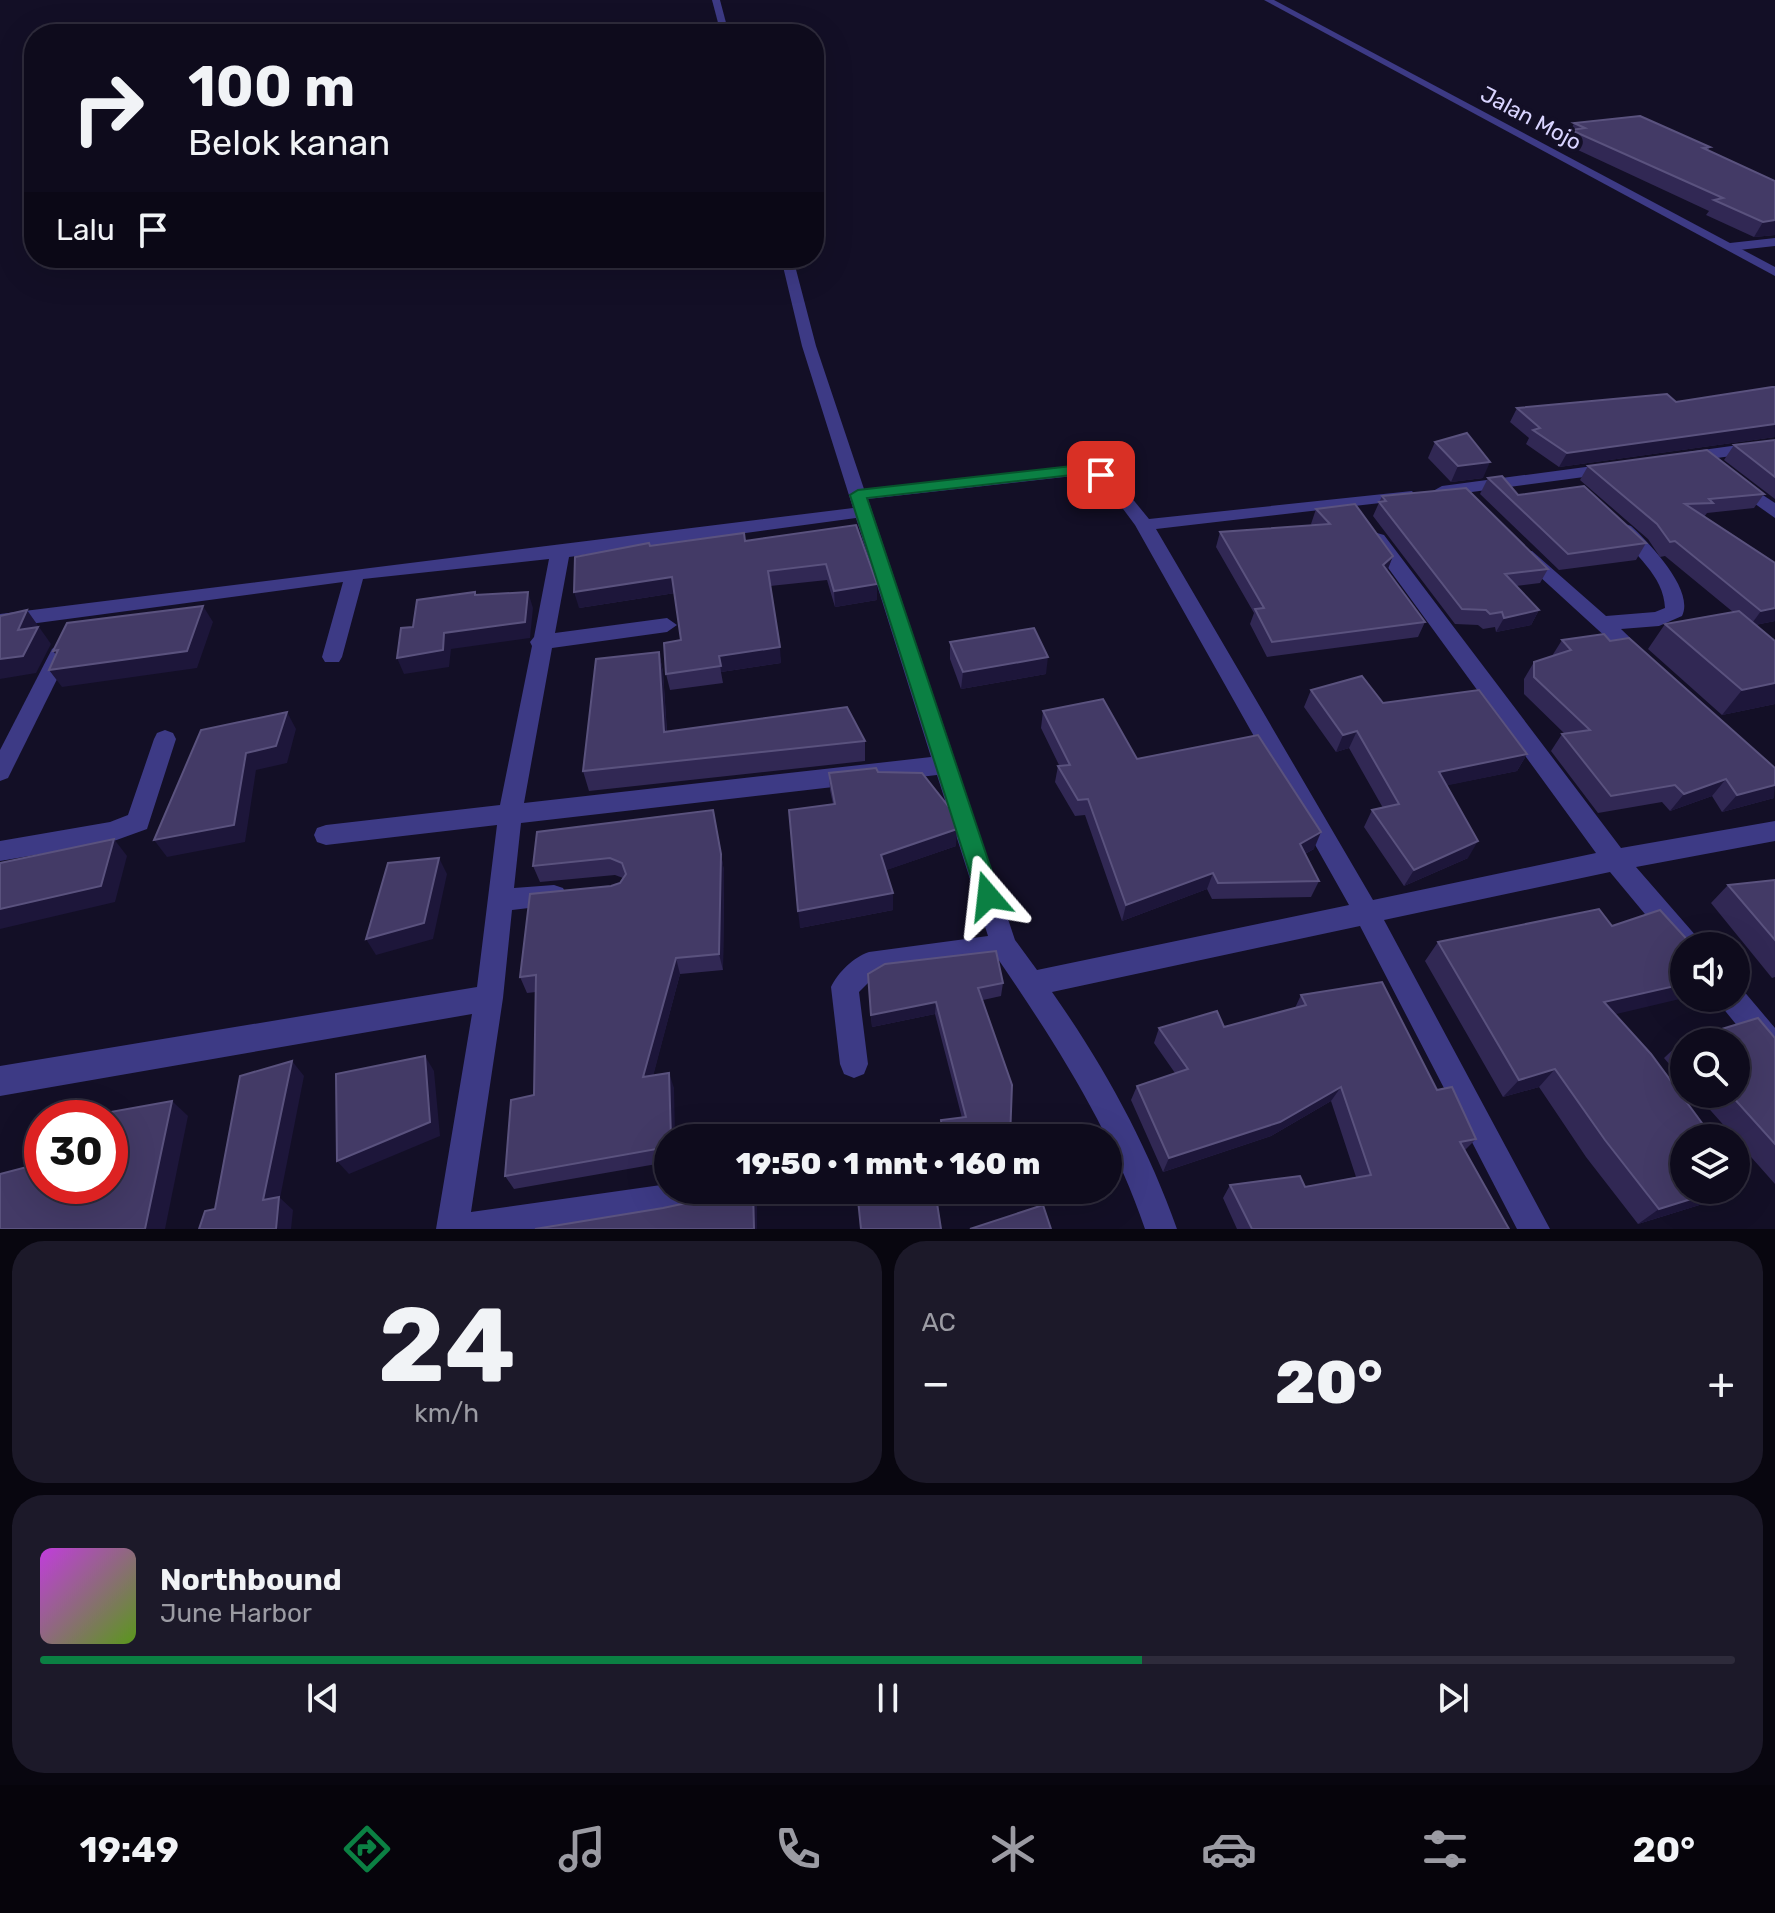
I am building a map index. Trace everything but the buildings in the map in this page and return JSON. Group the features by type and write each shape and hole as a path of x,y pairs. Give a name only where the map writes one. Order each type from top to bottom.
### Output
{"street":[{"path":"716,0 722,24"},
{"name":"Jalan Mojo","path":"1268,0 1775,272"},
{"path":"1730,247 1775,242"},
{"path":"790,268 809,346 1004,946 1031,984 1122,1135 1151,1194 1161,1229"},
{"path":"1672,460 1775,445"},
{"path":"1702,455 1775,512"},
{"path":"1144,525 1461,489 1626,466"},
{"path":"0,621 355,574 560,552 1083,470 1096,473 1111,483 1144,525 1368,915 1534,1229"},
{"path":"1560,476 1581,494"},
{"path":"1461,489 1481,510"},
{"path":"1349,500 1615,860 1676,932"},
{"path":"1603,623 1668,617 1675,611 1677,602 1653,561 1614,521"},
{"path":"1512,541 1649,665"},
{"path":"452,1229 489,998 510,815 540,642 560,552"},
{"path":"332,657 355,574"},
{"path":"0,772 82,609"},
{"path":"540,642 667,625"},
{"path":"0,851 111,832 138,822 165,739"},
{"path":"326,835 943,765"},
{"path":"1031,984 1368,915 1615,860 1775,831"},
{"path":"502,900 584,892"},
{"path":"854,1064 845,987 869,964 1004,946"},
{"path":"0,1081 489,998"},
{"path":"1744,1012 1775,1050"},
{"path":"466,1229 654,1202"}],"route":[{"path":"988,896 943,765 858,495 1083,470 1101,475"}]}
